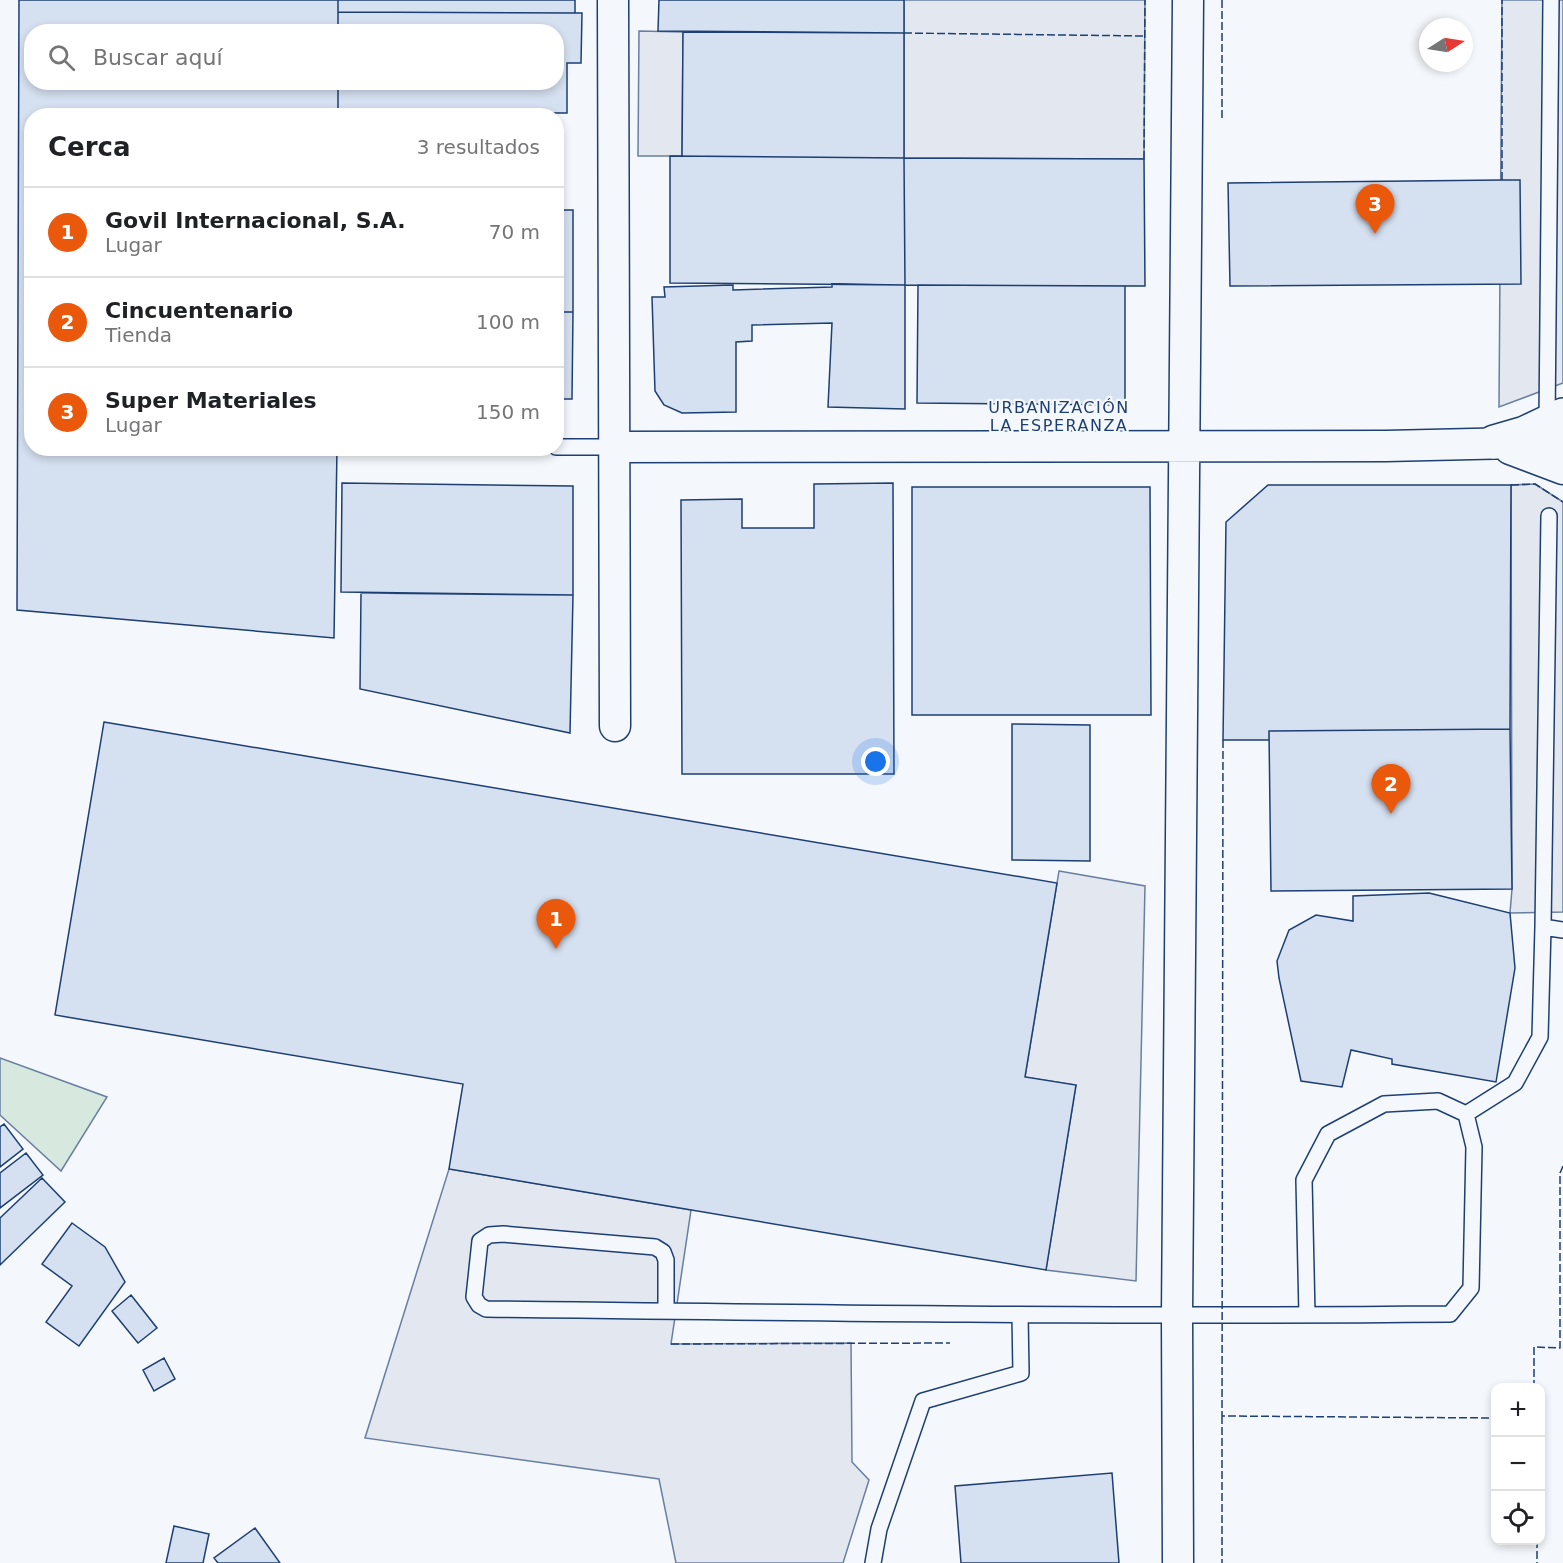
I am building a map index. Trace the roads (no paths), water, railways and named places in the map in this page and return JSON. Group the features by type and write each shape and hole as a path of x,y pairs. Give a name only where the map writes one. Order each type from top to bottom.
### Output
{"main road":[{"path":"1494,442 1558,426"}],"street":[{"path":"614,0 615,726"},
{"path":"1178,1563 1177,1315 1188,0"},
{"path":"615,447 1386,446 1494,442 1563,469"}],"lane":[{"path":"1551,0 1558,426"},
{"path":"564,447 615,447"},
{"path":"1466,1114 1515,1083 1540,1037 1549,516"},
{"path":"1543,927 1563,930"},
{"path":"1307,1315 1304,1180 1328,1134 1384,1104 1438,1101 1466,1114"},
{"path":"666,1311 666,1260 663,1252 655,1247 503,1234 489,1236 480,1241 474,1297 479,1305 486,1309 1020,1315 1450,1314 1471,1288 1474,1147 1466,1114"},
{"path":"873,1563 879,1529 923,1401 1021,1373 1020,1315"}],"place":[{"name":"Super Materiales","path":"1375,234"},
{"name":"Cincuentenario","path":"1391,814"},
{"name":"Govil Internacional, S.A.","path":"556,949"}],"district":[{"name":"URBANIZACIÓN LA ESPERANZA","path":"1059,416"}]}
